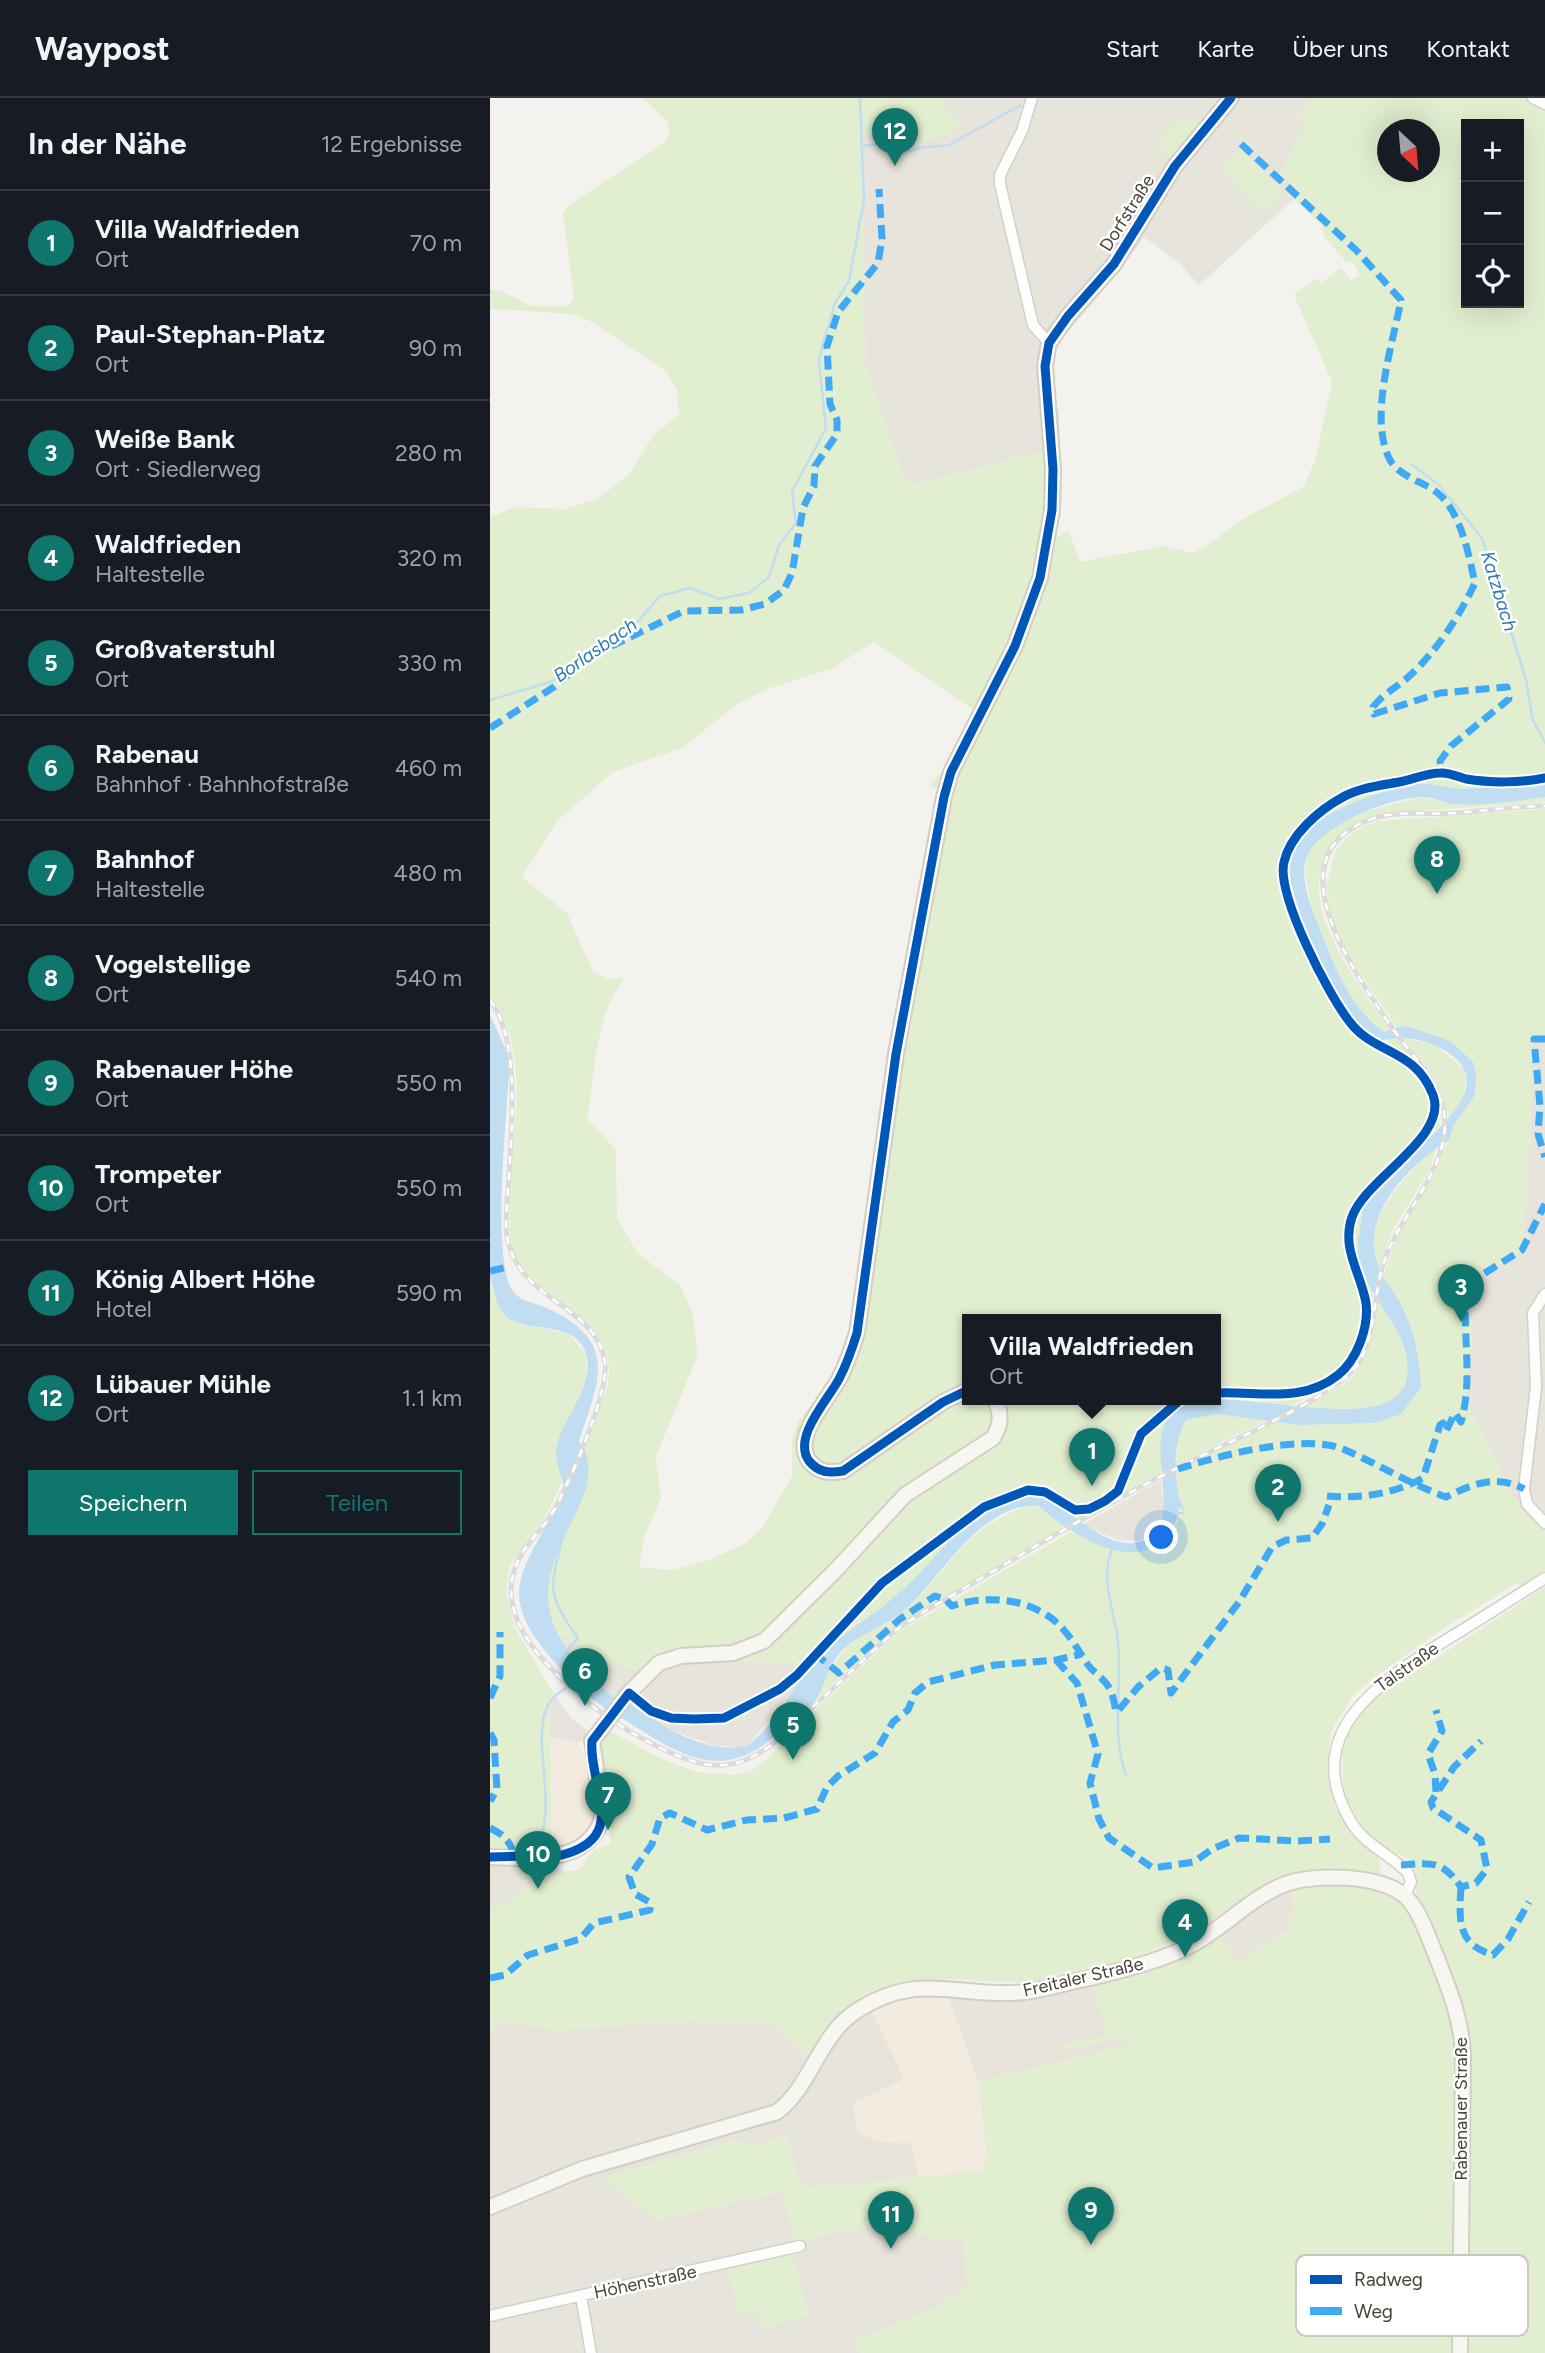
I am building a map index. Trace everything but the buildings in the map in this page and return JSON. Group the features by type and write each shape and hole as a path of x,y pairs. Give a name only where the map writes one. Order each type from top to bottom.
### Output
{"street":[{"path":"962,1393 943,1402 843,1471 828,1473 819,1469 805,1455 803,1447 809,1429 848,1363 857,1333 894,1067 944,797 951,772 999,680 1024,624 1047,546 1052,469 1045,366 1049,343 1033,325 1000,184 1000,175 1018,140 1031,98"},
{"name":"Dorfstraße","path":"1049,343 1068,316 1114,264 1175,166 1231,98"},
{"path":"1533,98 1545,104"},
{"path":"1545,1294 1533,1313 1536,1397 1524,1489 1527,1504 1545,1523"},
{"path":"490,1857 525,1858 572,1852 586,1843 600,1825 601,1792 591,1746 595,1733 647,1672 659,1663 681,1656 739,1651 771,1635 905,1495 993,1438 1000,1420 997,1405"},
{"name":"Talstraße","path":"1405,1895 1411,1882 1408,1873 1363,1838 1338,1798 1333,1776 1336,1749 1347,1723 1362,1702 1389,1676 1545,1578"},
{"name":"Freitaler Straße","path":"490,2207 582,2169 777,2112 799,2093 826,2042 844,2021 883,1996 921,1986 1015,1993 1139,1966 1196,1942 1273,1890 1307,1880 1359,1879 1383,1884 1405,1895"},
{"name":"Rabenauer Straße","path":"1405,1895 1418,1913 1427,1934 1457,2009 1462,2035 1461,2255"},
{"name":"Höhenstraße","path":"490,2316 800,2246"},
{"path":"581,2296 591,2353"}],"shaded area":[{"path":"940,98 1312,98 1298,115 1307,122 1280,174 1299,193 1294,199 1199,285 1178,262 1144,237 1120,271 1055,347 1051,365 1053,411 1059,409 1059,447 907,486 866,367 862,158 858,136 902,129 902,135 951,133 962,126 949,115"},
{"path":"1532,1034 1545,1038 1545,1527 1514,1497 1466,1400 1477,1278 1522,1250 1530,1137"},
{"path":"1161,1480 1164,1509 1153,1534 1138,1541 1118,1540 1082,1525"},
{"path":"564,1634 572,1641 573,1647 579,1645 593,1658 619,1664 657,1657 793,1663 800,1684 748,1745 672,1730 616,1699 579,1670 580,1665 553,1639 555,1635"},
{"path":"555,1696 572,1719 590,1732 581,1742 550,1737 550,1709"},
{"path":"738,1715 748,1745 740,1747 714,1746 672,1730 678,1722 713,1722"},
{"path":"550,1737 579,1742 594,1780 598,1818 577,1844 547,1851 552,1843"},
{"path":"518,1862 543,1864 533,1884 511,1901 490,1909 490,1863 511,1865"},
{"path":"1286,1889 1294,1902 1288,1930 1238,1962 1219,1932"},
{"path":"1090,1982 1109,2036 1059,2045 1057,2050 1124,2039 1127,2046 978,2081 946,1991"},
{"path":"946,1991 978,2081 987,2155 981,2171 919,2179 911,2143 881,2142 858,2133 853,2104 904,2079 870,2008 884,2000"},
{"path":"870,2008 905,2079 853,2104 881,2142 911,2143 919,2179 801,2188 787,2137 755,2145 734,2140 602,2178 657,2220 782,2192 795,2240 904,2220 933,2240 963,2238 967,2285 934,2309 856,2340 860,2353 490,2353 490,2032 502,2022 558,2030 690,2021 773,2024 811,2059"},
{"path":"947,2256 956,2266 955,2274 945,2284 932,2283 926,2272"}],"green space":[{"path":"643,98 940,98 949,115 962,126 933,139 917,142 903,140 902,129 858,136 862,158 866,367 907,486 1059,447 1061,517 1056,516 1053,540 1068,529 1080,562 1163,546 1193,553 1238,522 1303,487 1315,461 1332,382 1294,295 1316,278 1321,283 1341,268 1351,281 1360,275 1353,262 1347,263 1325,237 1320,224 1294,199 1299,193 1280,174 1306,122 1298,115 1312,98 1545,98 1545,783 1463,789 1419,783 1300,842 1301,920 1381,1042 1397,1039 1420,1068 1433,1090 1440,1114 1440,1126 1410,1153 1363,1208 1357,1257 1373,1291 1363,1347 1355,1364 1329,1387 1290,1406 1247,1399 1221,1399 1221,1314 962,1314 962,1405 1183,1405 1165,1427 1160,1474 1077,1521 1046,1499 973,1519 893,1599 812,1665 800,1684 793,1663 657,1657 640,1673 602,1658 593,1658 579,1646 573,1647 567,1635 560,1633 553,1639 544,1623 540,1607 542,1573 547,1556 561,1524 585,1488 587,1477 584,1446 606,1391 609,1371 606,1351 598,1335 525,1271 511,1242 511,1176 517,1095 515,1068 503,1018 490,995 490,517 515,507 565,509 598,499 629,474 653,436 679,414 677,390 666,371 592,322 573,314 490,309 490,290 501,291 531,306 568,306 574,299 563,213 569,205 665,142 670,132 667,121","holes":["874,642 974,710 945,768 930,785 938,789 937,799 883,1087 855,1314 845,1349 834,1376 798,1422 792,1440 792,1476 762,1528 746,1543 709,1560 673,1570 639,1567 644,1537 661,1498 656,1456 698,1355 693,1314 680,1285 638,1254 617,1219 616,1150 587,1118 602,1026 615,993 625,978 609,979 593,972 567,913 522,877 557,821 613,772 682,748 736,705 770,688 831,669"]},
{"path":"1177,120 1202,122 1186,143 1182,141 1178,147 1180,149 1172,159 1158,143"},
{"path":"1240,148 1284,194 1263,214 1219,168"},
{"path":"1422,797 1455,804 1545,797 1545,802 1376,814 1343,835 1324,859 1319,887 1323,916 1352,975 1390,1030 1384,1032 1370,1023 1360,1011 1336,967 1315,914 1308,889 1306,867 1309,852 1318,840 1344,821 1392,804"},
{"path":"1545,809 1545,1038 1532,1035 1530,1137 1522,1250 1477,1278 1466,1400 1514,1497 1545,1527 1545,1570 1521,1586 1517,1583 1449,1625 1373,1678 1352,1697 1331,1732 1327,1767 1335,1807 1361,1842 1379,1858 1382,1880 1309,1878 1271,1882 1177,1940 1139,1956 1079,1972 1019,1982 939,1979 900,1983 881,1989 858,2002 833,2027 811,2059 773,2024 690,2021 558,2030 502,2023 490,2032 490,1909 521,1892 543,1864 564,1871 577,1870 595,1850 611,1844 607,1795 594,1757 606,1729 662,1759 697,1772 736,1775 752,1770 765,1761 796,1728 900,1631 1071,1532 1124,1551 1162,1540 1178,1522 1179,1505 1185,1512 1178,1495 1176,1471 1276,1421 1300,1425 1375,1423 1401,1414 1421,1388 1419,1367 1407,1315 1383,1277 1398,1234 1436,1172 1453,1127 1475,1095 1476,1072 1473,1062 1405,1026 1397,1028 1356,967 1333,925 1326,886 1335,852 1345,839 1358,829 1378,821"},
{"path":"1404,1038 1435,1045 1464,1069 1466,1082 1463,1096 1458,1109 1449,1119 1436,1083"},
{"path":"1437,1147 1430,1169 1392,1231 1379,1268 1374,1251 1378,1219 1395,1191 1428,1153"},
{"path":"490,1277 495,1299 513,1322 569,1334 586,1354 587,1379 556,1451 563,1479 546,1516 509,1567 506,1594 515,1628 555,1696 550,1723 552,1843 547,1851 490,1853"},
{"path":"1377,1297 1392,1321 1405,1353 1406,1383 1399,1395 1386,1403 1366,1408 1299,1408 1338,1387 1359,1368 1370,1340"},
{"path":"1217,1414 1266,1420 1176,1465 1179,1431 1186,1420"},
{"path":"1031,1505 1040,1506 1064,1527 893,1629 815,1700 835,1662 849,1645 871,1628 908,1607 961,1548 989,1524"},
{"path":"1545,1587 1545,2353 1463,2353 1463,2336 1528,2336 1528,2255 1464,2255 1467,2061 1417,1904 1415,1868 1404,1857 1388,1850 1366,1833 1344,1795 1342,1750 1354,1719 1366,1704"},
{"path":"1307,1884 1370,1884 1399,1897 1417,1921 1458,2028 1457,2255 1296,2255 1296,2336 1456,2336 1456,2353 860,2353 856,2340 934,2309 967,2285 963,2238 933,2240 905,2227 903,2220 795,2240 782,2192 657,2220 601,2178 734,2140 755,2145 787,2137 801,2188 980,2171 987,2155 978,2081 1126,2046 1124,2039 1057,2050 1059,2045 1108,2036 1090,1982 1219,1932 1238,1962 1288,1930 1294,1902 1286,1889"},
{"path":"793,2254 809,2316 761,2329 758,2312 738,2316 728,2268"}],"water":[{"path":"1419,783 1463,789 1545,783 1545,797 1511,802 1454,804 1423,797 1377,807 1329,832 1317,842 1306,860 1306,888 1329,953 1352,998 1362,1011 1384,1032 1405,1026 1451,1042 1473,1062 1476,1072 1475,1095 1453,1127 1449,1140 1405,1176 1383,1208 1376,1226 1374,1244 1377,1262 1406,1314 1416,1345 1419,1366 1421,1388 1401,1414 1375,1423 1300,1425 1217,1414 1186,1420 1179,1436 1176,1464 1179,1494 1185,1512 1179,1506 1177,1519 1167,1534 1154,1546 1139,1552 1121,1551 1084,1538 1066,1528 1039,1506 1019,1508 1000,1515 966,1542 901,1613 855,1640 839,1654 818,1696 808,1708 761,1747 740,1757 720,1761 700,1759 661,1742 618,1716 629,1704 701,1743 732,1748 748,1745 767,1727 822,1654 907,1586 971,1521 1003,1502 1024,1496 1045,1499 1097,1532 1126,1543 1140,1542 1153,1534 1161,1522 1163,1506 1160,1450 1162,1432 1168,1417 1181,1405 1221,1405 1221,1400 1342,1409 1373,1407 1396,1397 1407,1377 1407,1360 1397,1330 1370,1288 1358,1259 1363,1207 1388,1176 1443,1124 1457,1107 1465,1090 1466,1074 1456,1059 1439,1047 1402,1038 1371,1039 1354,1026 1342,1008 1298,914 1288,879 1295,849 1306,833 1322,819 1340,809 1381,793"},
{"path":"490,1015 507,1052 509,1070 501,1216 505,1271 514,1293 570,1321 586,1335 598,1364 593,1399 579,1441 588,1465 585,1490 552,1569 548,1598 556,1630 580,1665 579,1670 616,1699 607,1710 567,1680 568,1677 528,1625 520,1605 520,1586 525,1567 565,1492 556,1450 564,1426 582,1390 588,1366 586,1353 580,1342 571,1335 512,1320 503,1313 496,1300 490,1277"}],"waterway":[{"name":"Borlasbach","path":"490,700 553,681 575,660 636,624 660,596 690,588 719,599 749,593 769,577 779,545 796,523 792,492 826,428 819,362 835,303 849,281 864,200 860,98"},
{"path":"864,146 886,143 903,153 919,148 949,145 1021,105"},
{"name":"Katzbach","path":"1411,464 1439,485 1482,538 1526,680 1533,720 1545,743"},
{"path":"1175,1514 1183,1513"},
{"path":"557,1528 564,1531 554,1576 555,1598 578,1638 564,1654"},
{"path":"1113,1547 1107,1570 1118,1642 1119,1744 1126,1775"},
{"path":"531,1852 541,1836 545,1817 542,1753 544,1714 552,1699 574,1683"}],"railway":[{"path":"490,1000 501,1021 512,1077 506,1227 511,1252 522,1272 537,1287 587,1326 599,1342 605,1363 594,1418 576,1464 550,1517 524,1550 514,1570 511,1585 515,1613 528,1640 547,1664 588,1702 618,1724 682,1758 710,1765 735,1763 748,1759 775,1742 896,1630 917,1616 1113,1502 1304,1405 1347,1376 1359,1363 1369,1340 1384,1262 1433,1171 1444,1133 1444,1113 1436,1089 1374,1002 1341,944 1328,914 1323,884 1327,857 1343,834 1375,818 1404,813 1454,813 1545,806"}],"marked path":[{"path":"1241,144 1356,250 1401,300 1384,381 1381,424 1384,443 1390,460 1401,472 1436,492 1449,506 1464,538 1475,583 1462,609 1436,647 1417,669 1373,707 1374,714 1440,693 1507,687 1509,699 1451,746 1440,761 1442,772"},
{"path":"490,728 554,687 589,657 684,611 741,610 765,604 784,590 792,573 803,508 814,486 815,466 837,434 837,420 830,404 827,346 838,312 878,263 882,239 879,189"},
{"path":"1545,1039 1534,1039 1540,1106 1538,1134 1545,1157"},
{"path":"1327,1496 1376,1494 1423,1478 1440,1425 1443,1423 1446,1431 1455,1413 1461,1422 1465,1405 1467,1284 1522,1250 1545,1204"},
{"path":"490,1271 508,1267"},
{"path":"1178,1469 1261,1448 1327,1445 1343,1449 1446,1497 1475,1485 1494,1482 1504,1482 1524,1489"},
{"path":"814,1653 839,1673 900,1619 935,1596 945,1599 952,1606 980,1600 1010,1601 1039,1611 1063,1629 1088,1665 1108,1685 1117,1712 1138,1687 1161,1668 1168,1670 1171,1693 1239,1602 1272,1547 1286,1540 1312,1538 1322,1524 1329,1505"},
{"path":"490,1698 500,1676 500,1632"},
{"path":"490,1978 505,1975 528,1955 580,1939 594,1923 650,1910 651,1903 635,1894 629,1877 652,1844 660,1818 670,1813 707,1830 747,1820 784,1818 817,1809 827,1787 838,1776 875,1753 893,1722 908,1710 915,1693 928,1682 995,1665 1056,1660 1082,1654"},
{"path":"1056,1660 1077,1683 1098,1754 1090,1783 1099,1819 1109,1838 1153,1868 1194,1862 1212,1849 1239,1838 1298,1841 1330,1839"},
{"path":"1436,1710 1442,1731 1428,1754 1435,1774 1436,1792"},
{"path":"490,1733 494,1740 497,1790 490,1801"},
{"path":"1401,1865 1436,1865 1448,1872 1461,1887 1476,1883 1487,1869 1481,1840 1433,1808 1431,1802 1454,1767 1481,1741"},
{"path":"490,1828 506,1840 514,1858"},
{"path":"1461,1887 1463,1930 1473,1945 1493,1955 1508,1939 1529,1902"}],"cycle path":[{"path":"962,1393 943,1402 843,1471 820,1470 809,1461 805,1451 808,1430 842,1373 857,1333 896,1054 944,797 951,772 1015,646 1040,578 1052,510 1053,469 1045,366 1049,343 1068,316 1114,264 1175,166 1231,98"},
{"path":"1221,1393 1295,1393 1324,1384 1345,1369 1356,1352 1366,1322 1364,1292 1350,1250 1349,1229 1352,1217 1373,1187 1418,1142 1435,1111 1433,1095 1416,1068 1359,1032 1340,1008 1317,967 1288,897 1284,862 1292,842 1324,809 1365,789 1436,773 1495,782 1545,778"},
{"path":"490,1857 562,1855 583,1847 595,1836 601,1823 601,1808 592,1758 592,1741 629,1693 651,1711 671,1718 694,1719 724,1718 780,1689 797,1675 882,1583 984,1507 1028,1490 1045,1492 1075,1510 1089,1509 1105,1501 1118,1491 1141,1434 1174,1405"}],"place":[{"name":"Lübauer Mühle","path":"895,166"},
{"name":"Vogelstellige","path":"1437,894"},
{"name":"Weiße Bank","path":"1461,1322"},
{"name":"Villa Waldfrieden","path":"1092,1486"},
{"name":"Paul-Stephan-Platz","path":"1278,1522"},
{"name":"Rabenau","path":"585,1706"},
{"name":"Großvaterstuhl","path":"793,1760"},
{"name":"Bahnhof","path":"608,1830"},
{"name":"Trompeter","path":"538,1889"},
{"name":"Waldfrieden","path":"1185,1957"},
{"name":"Rabenauer Höhe","path":"1091,2245"},
{"name":"König Albert Höhe","path":"891,2249"}]}
